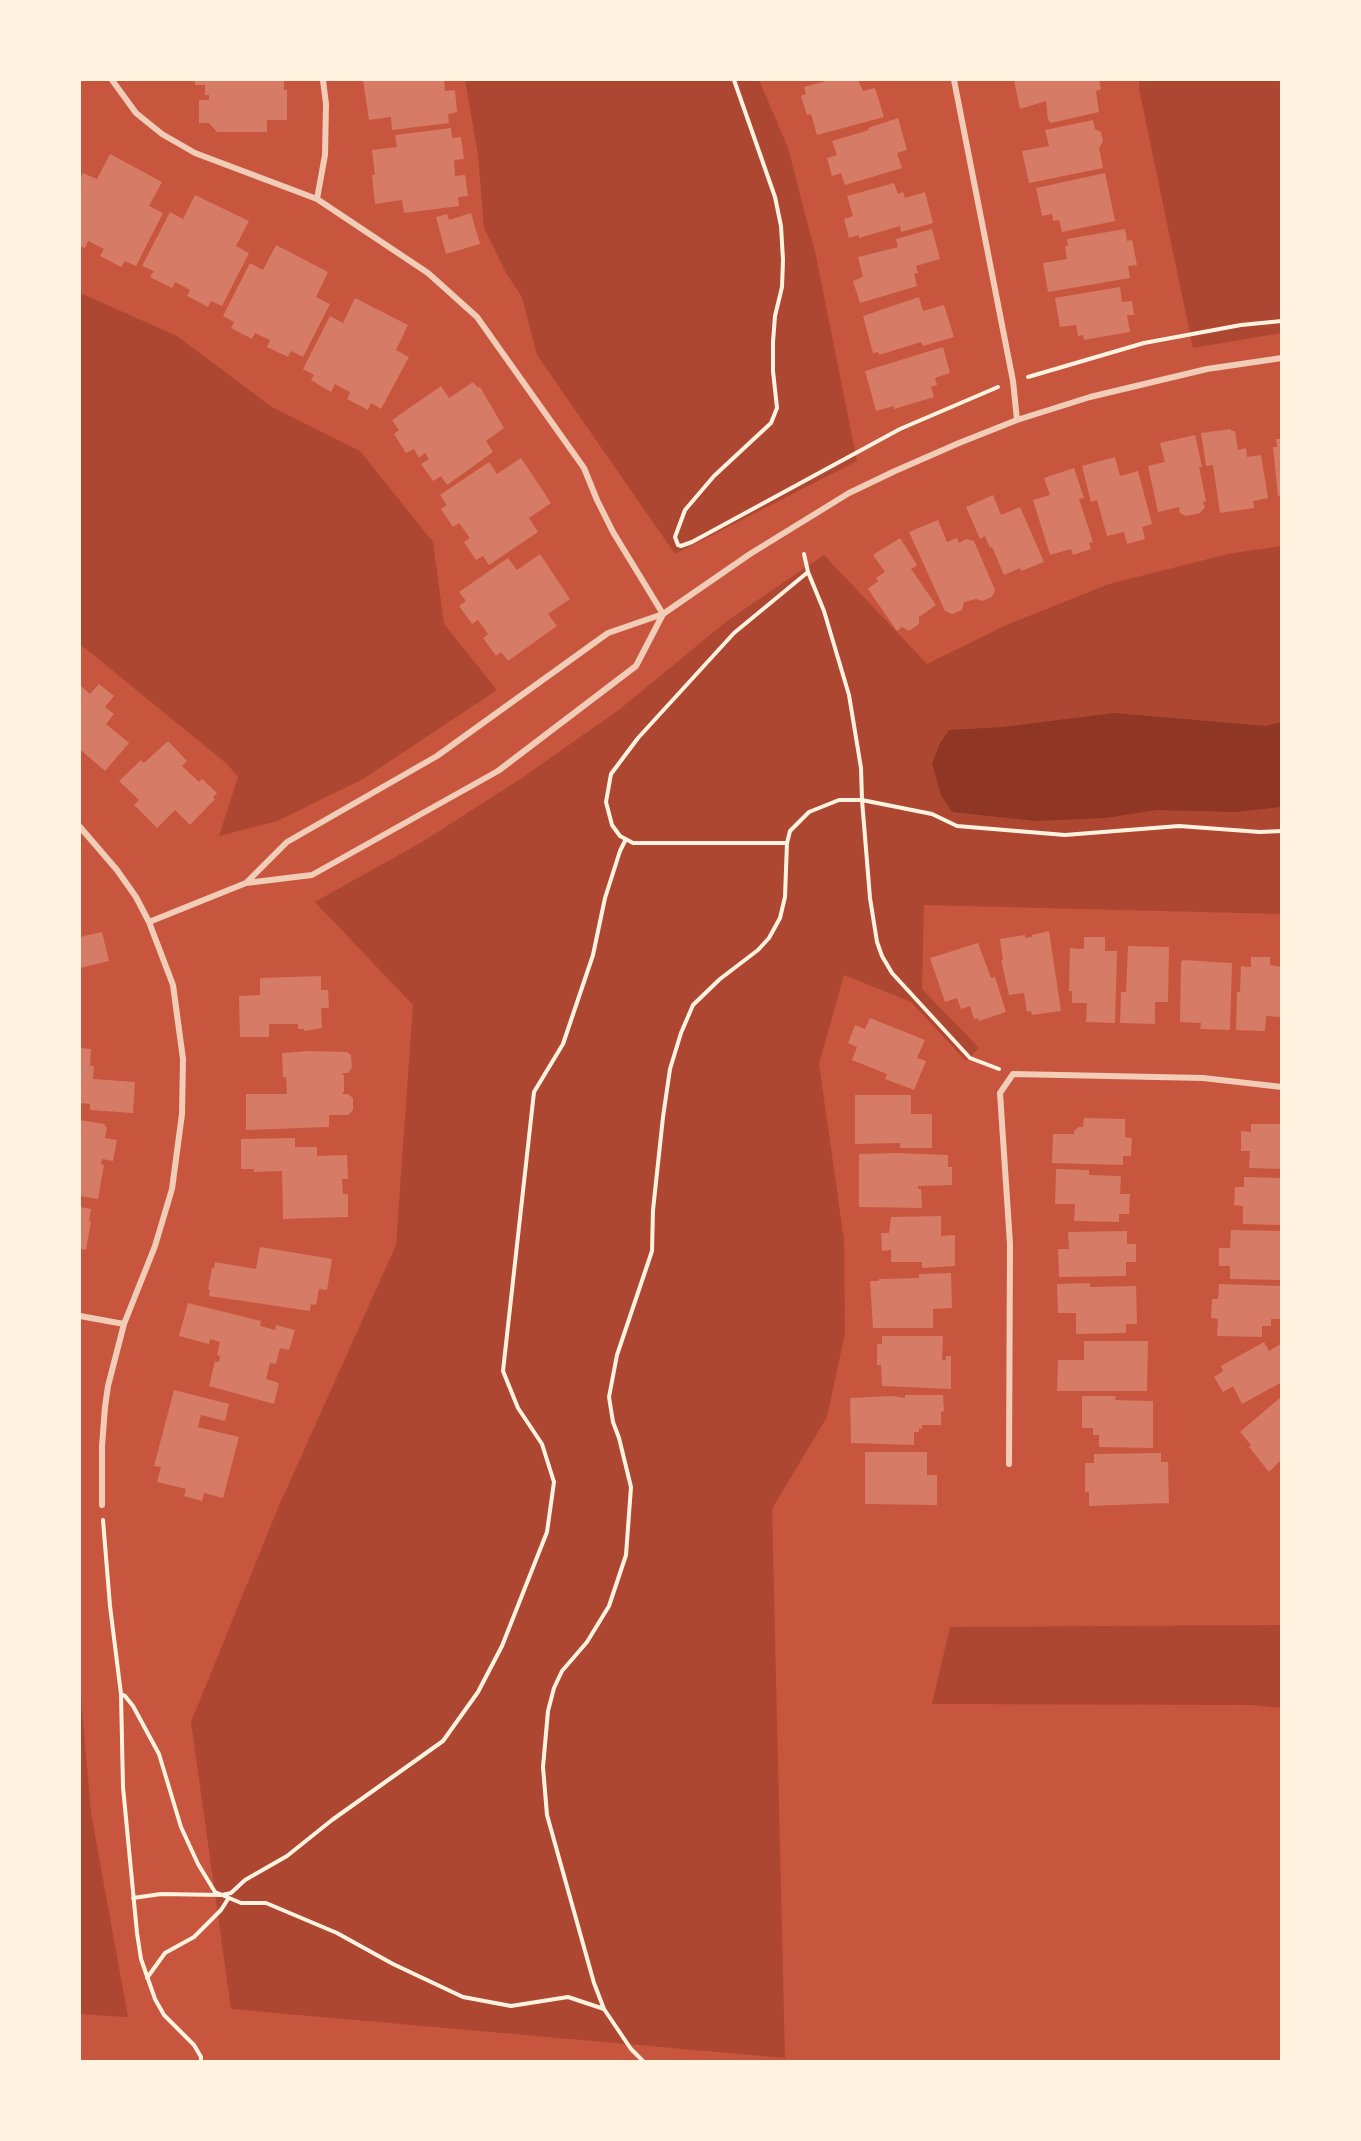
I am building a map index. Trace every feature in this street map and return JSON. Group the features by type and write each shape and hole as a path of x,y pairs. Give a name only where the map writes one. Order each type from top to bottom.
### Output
{"street":[{"path":"112,80 136,113 162,134 195,153 317,199 428,273 477,317 584,468 613,532 663,615"},
{"path":"317,199 325,155 326,104 322,80"},
{"path":"954,80 1013,381 1017,420"},
{"path":"246,883 286,842 437,756 608,633 663,615 750,554 849,494 895,471 1017,420 1090,397 1207,369 1281,358"},
{"path":"149,922 246,883 312,875 498,771 636,666 663,615"},
{"path":"80,827 117,870 136,897 149,922 173,985 180,1022 183,1059 182,1114 172,1189 155,1246 124,1324 112,1365 105,1407 102,1505"},
{"path":"1009,1464 1010,1244 1000,1093 1012,1074 1203,1078 1281,1087"},
{"path":"80,1316 124,1324"}],"path":[{"path":"734,80 775,197 781,226 782,287 775,316 773,342 777,408 771,423 714,476 685,510 675,537 678,545 692,542 900,429 1013,381 1144,343 1241,325 1281,321"},
{"path":"804,554 849,695 861,768 870,898 882,956 892,973 970,1058 1012,1074"},
{"path":"788,843 633,843 620,837 612,825 606,802 611,774 638,738 734,633 808,572"},
{"path":"644,2061 632,2049 604,2009 583,1949 547,1815 543,1767 548,1711 554,1688 562,1671 587,1642 609,1606 626,1555 631,1495 628,1470 613,1422 609,1397 617,1355 652,1251 653,1210 670,1069 693,1005 769,938 780,918 785,897 790,831 809,812 839,800 862,800 932,814 957,826 1065,835 1179,826 1260,832 1281,831"},
{"path":"147,1978 165,1953 194,1937 221,1910 231,1893 245,1880 287,1856 443,1741 478,1692 502,1646 547,1532 554,1482 542,1444 518,1408 503,1371 534,1092 563,1044 593,955 605,898 620,851 626,841"},
{"path":"102,1505 110,1606 121,1694 123,1787 141,1959 155,1999 164,2015 194,2045 201,2061"},
{"path":"121,1694 134,1706 159,1754 181,1827 213,1890 228,1899 241,1903 266,1903 337,1933 393,1964 463,1997 511,2006 568,1997 604,2009"},
{"path":"133,1898 161,1894 222,1895 231,1893"}],"shaded area":[{"path":"465,80 759,80 788,148 816,256 857,461 675,554 537,355 522,297 506,273 484,228 478,155"},
{"path":"1139,80 1281,80 1281,333 1193,348"},
{"path":"80,293 177,336 272,407 360,451 433,542 444,624 497,690 363,779 277,821 219,836 238,777 227,764 80,644"},
{"path":"1281,546 1281,914 924,905 922,989 979,1048 966,1061 911,1002 844,975 819,1064 844,1240 845,1333 827,1417 772,1509 785,2058 231,2009 191,1722 278,1508 396,1245 413,1005 315,902 422,842 522,778 620,709 727,621 824,555 927,664 1004,626 1109,584 1228,554"},
{"path":"1114,713 1266,726 1281,722 1281,807 1235,812 1157,810 1105,818 1036,821 952,812 941,795 932,763 940,743 949,730 1003,727"},
{"path":"1281,1625 1281,1708 1253,1705 932,1704 950,1627"},
{"path":"80,1686 91,1813 128,2017 80,2014"}],"building":[{"path":"195,80 284,80 284,90 287,90 287,120 267,120 267,132 217,132 209,123 199,123 199,100 209,100 209,95 205,95 205,85 195,85"},
{"path":"363,80 444,80 445,91 455,90 457,112 448,114 449,123 392,130 391,117 369,120"},
{"path":"830,80 858,80 863,91 875,88 884,117 817,135 811,114 807,115 801,96 806,94 804,87"},
{"path":"1014,80 1099,80 1101,89 1096,91 1099,112 1051,123 1048,120 1046,101 1020,109"},
{"path":"898,118 907,150 897,153 902,168 845,185 841,173 832,176 827,158 837,155 832,141"},
{"path":"1093,120 1095,129 1101,132 1103,142 1099,148 1103,168 1029,183 1022,151 1049,146 1045,130"},
{"path":"451,128 452,138 461,137 464,159 454,160 455,176 465,175 468,196 458,197 459,206 404,213 402,200 375,204 372,150 397,147 395,135"},
{"path":"110,154 162,182 149,206 163,213 136,266 125,261 121,267 100,256 104,249 88,241 85,248 80,246 80,180 83,173 97,179"},
{"path":"1105,173 1115,221 1062,232 1059,220 1053,221 1052,214 1042,216 1036,188"},
{"path":"894,183 898,194 903,192 905,198 925,192 933,223 901,232 900,226 859,238 859,235 849,238 844,219 853,216 847,196"},
{"path":"195,195 249,221 236,246 249,253 222,306 211,301 208,307 187,296 190,290 175,282 172,288 150,277 154,271 142,266 170,212 183,219"},
{"path":"471,213 480,244 446,254 436,217 447,214 449,220"},
{"path":"932,229 940,259 916,266 918,273 914,274 917,286 860,303 853,281 863,277 858,257 898,247 896,239"},
{"path":"1125,229 1127,241 1132,240 1137,265 1128,266 1130,278 1048,292 1043,263 1067,259 1065,246 1068,246 1067,239"},
{"path":"276,245 328,272 316,297 330,304 303,357 291,351 288,357 267,347 270,340 255,333 252,339 231,328 234,322 223,316 250,263 263,270"},
{"path":"1120,287 1122,302 1132,301 1134,315 1127,315 1130,332 1084,340 1083,335 1078,336 1076,325 1060,327 1055,298"},
{"path":"919,297 923,311 944,305 954,337 923,346 921,342 879,355 878,352 873,353 863,316"},
{"path":"355,298 408,325 396,350 409,357 381,409 371,403 368,410 347,399 350,392 335,384 331,392 311,380 314,375 303,369 330,316 343,323"},
{"path":"943,347 950,373 935,378 937,385 931,387 934,397 894,409 894,406 876,411 865,371"},
{"path":"473,382 478,388 480,387 504,428 486,441 493,452 447,485 441,476 433,481 421,464 429,459 425,453 419,458 414,449 406,453 394,434 399,430 392,420 441,386 449,398"},
{"path":"1231,429 1235,431 1238,450 1246,448 1247,457 1261,455 1268,498 1253,501 1254,508 1220,513 1213,465 1206,466 1201,433"},
{"path":"1195,435 1202,467 1199,467 1206,501 1203,502 1205,507 1200,513 1186,516 1180,513 1179,507 1158,512 1148,466 1165,462 1160,443"},
{"path":"1276,439 1282,439 1282,495 1278,496 1273,447 1277,447"},
{"path":"1115,457 1120,476 1138,471 1152,524 1142,527 1145,539 1127,544 1124,532 1107,536 1097,500 1091,502 1082,466"},
{"path":"521,458 551,503 529,518 538,532 489,565 483,556 476,560 464,542 470,538 459,523 453,527 441,509 447,505 440,495 489,462 497,474"},
{"path":"1074,468 1084,498 1079,499 1093,542 1089,543 1091,549 1073,555 1071,549 1050,555 1033,500 1050,495 1044,478"},
{"path":"993,495 1001,515 1020,507 1044,562 1004,575 985,536 980,539 966,507"},
{"path":"938,520 947,542 957,538 959,543 966,539 974,541 995,590 992,597 982,601 976,599 964,602 962,610 952,614 945,611 909,532"},
{"path":"900,538 917,565 911,569 936,605 919,617 919,624 909,631 902,627 897,631 868,589 878,581 876,578 885,572 873,555"},
{"path":"540,554 570,599 548,614 557,626 508,661 501,652 496,656 483,638 488,634 478,620 472,624 459,606 466,601 459,592 508,558 517,570"},
{"path":"99,684 114,696 105,707 114,714 106,724 129,743 105,771 82,751 80,752 80,685 90,694"},
{"path":"168,741 187,761 182,766 199,782 202,779 217,793 213,797 215,799 190,825 175,810 157,828 134,805 139,800 119,781 141,760 144,763"},
{"path":"1049,931 1061,1011 1032,1015 1031,1011 1027,1012 1024,993 1009,995 1001,960 1003,960 1000,939 1025,935 1025,938 1032,937 1032,935"},
{"path":"102,932 109,961 80,968 80,937"},
{"path":"1084,937 1105,937 1105,951 1117,951 1115,1023 1086,1022 1087,1003 1072,1003 1072,991 1069,991 1070,948 1084,949"},
{"path":"978,943 991,978 995,977 1006,1012 979,1021 978,1018 974,1019 970,1006 961,1009 957,998 945,1002 930,958"},
{"path":"1128,946 1169,947 1168,1002 1155,1002 1155,1024 1120,1023 1121,992 1126,992"},
{"path":"1251,957 1270,957 1270,965 1282,967 1282,1017 1266,1016 1265,1031 1236,1030 1237,992 1240,992 1241,966 1251,967"},
{"path":"1183,960 1232,963 1230,1030 1200,1029 1201,1023 1180,1022 1181,962"},
{"path":"321,976 321,990 328,990 329,1008 321,1008 322,1028 304,1031 304,1029 298,1029 298,1024 269,1024 269,1037 240,1037 239,996 260,995 260,978"},
{"path":"870,1018 925,1040 917,1058 926,1061 914,1090 885,1079 887,1074 852,1060 857,1047 848,1043 855,1025 865,1029"},
{"path":"80,1048 91,1049 90,1066 94,1066 93,1079 135,1082 133,1113 90,1110 90,1104 80,1103"},
{"path":"347,1052 351,1055 352,1068 348,1073 342,1073 344,1091 342,1094 348,1094 353,1098 353,1110 348,1115 329,1115 329,1127 246,1130 246,1094 287,1094 286,1077 283,1077 282,1053"},
{"path":"855,1095 911,1095 911,1114 932,1114 932,1148 900,1148 900,1143 855,1144"},
{"path":"1084,1118 1125,1119 1125,1137 1132,1138 1131,1156 1123,1156 1123,1165 1052,1163 1053,1134 1074,1134 1079,1127 1083,1127"},
{"path":"80,1120 105,1124 107,1127 105,1138 117,1140 113,1161 102,1159 101,1164 104,1165 98,1199 80,1196"},
{"path":"1251,1124 1282,1124 1282,1169 1249,1168 1250,1151 1241,1151 1241,1131 1251,1132"},
{"path":"295,1138 295,1147 317,1147 317,1156 347,1155 348,1179 342,1179 343,1194 348,1194 348,1217 283,1219 282,1171 254,1172 254,1169 241,1169 241,1139"},
{"path":"859,1154 948,1155 948,1167 952,1167 952,1185 918,1186 918,1189 921,1189 922,1208 859,1207"},
{"path":"1056,1169 1089,1170 1089,1175 1121,1176 1120,1194 1130,1194 1129,1214 1119,1214 1119,1222 1074,1221 1075,1204 1055,1204"},
{"path":"1244,1177 1282,1178 1282,1225 1243,1224 1243,1206 1234,1205 1235,1187 1244,1187"},
{"path":"80,1207 91,1209 86,1250 80,1249"},
{"path":"941,1216 941,1236 955,1235 955,1266 922,1268 922,1262 891,1262 891,1250 882,1251 881,1233 889,1233 891,1217"},
{"path":"1231,1230 1282,1231 1282,1280 1230,1279 1230,1266 1219,1266 1219,1248 1230,1248"},
{"path":"1127,1231 1127,1244 1136,1244 1136,1262 1126,1262 1126,1276 1059,1277 1058,1249 1069,1249 1068,1232"},
{"path":"260,1247 332,1259 327,1290 319,1289 316,1305 311,1304 310,1311 209,1296 210,1290 208,1289 215,1262 256,1269"},
{"path":"951,1273 952,1308 933,1309 933,1328 873,1328 870,1281 919,1278 919,1274"},
{"path":"1090,1283 1090,1287 1136,1286 1137,1324 1126,1324 1126,1333 1076,1334 1076,1313 1058,1313 1057,1284"},
{"path":"1219,1284 1282,1286 1282,1319 1271,1319 1271,1326 1262,1326 1262,1337 1217,1336 1218,1319 1211,1318 1212,1299 1218,1299"},
{"path":"188,1303 261,1321 260,1326 275,1330 276,1325 295,1330 289,1350 280,1348 276,1364 270,1363 266,1379 279,1383 274,1404 209,1386 215,1361 219,1362 220,1356 217,1355 220,1342 210,1339 209,1344 179,1336"},
{"path":"882,1336 943,1336 942,1360 946,1360 946,1356 951,1356 951,1389 882,1386 881,1365 877,1365 877,1344 882,1344"},
{"path":"1084,1341 1148,1341 1147,1391 1057,1391 1058,1360 1084,1360"},
{"path":"1264,1342 1269,1351 1282,1343 1282,1382 1242,1404 1233,1386 1223,1392 1214,1377 1223,1371 1221,1366"},
{"path":"174,1390 229,1404 225,1421 201,1415 198,1427 239,1437 223,1498 204,1493 202,1501 184,1496 186,1489 157,1482 161,1467 154,1466"},
{"path":"905,1395 943,1395 944,1411 941,1412 941,1425 922,1425 919,1432 914,1432 914,1445 851,1443 850,1398 892,1396 905,1398"},
{"path":"1082,1396 1116,1396 1115,1400 1153,1401 1153,1448 1099,1447 1099,1435 1093,1435 1093,1428 1082,1428"},
{"path":"1282,1396 1282,1459 1269,1472 1240,1432"},
{"path":"865,1452 927,1452 927,1475 937,1475 937,1505 865,1504"},
{"path":"1161,1453 1161,1462 1168,1462 1169,1503 1089,1506 1089,1492 1085,1492 1085,1463 1094,1463 1094,1454"}]}
